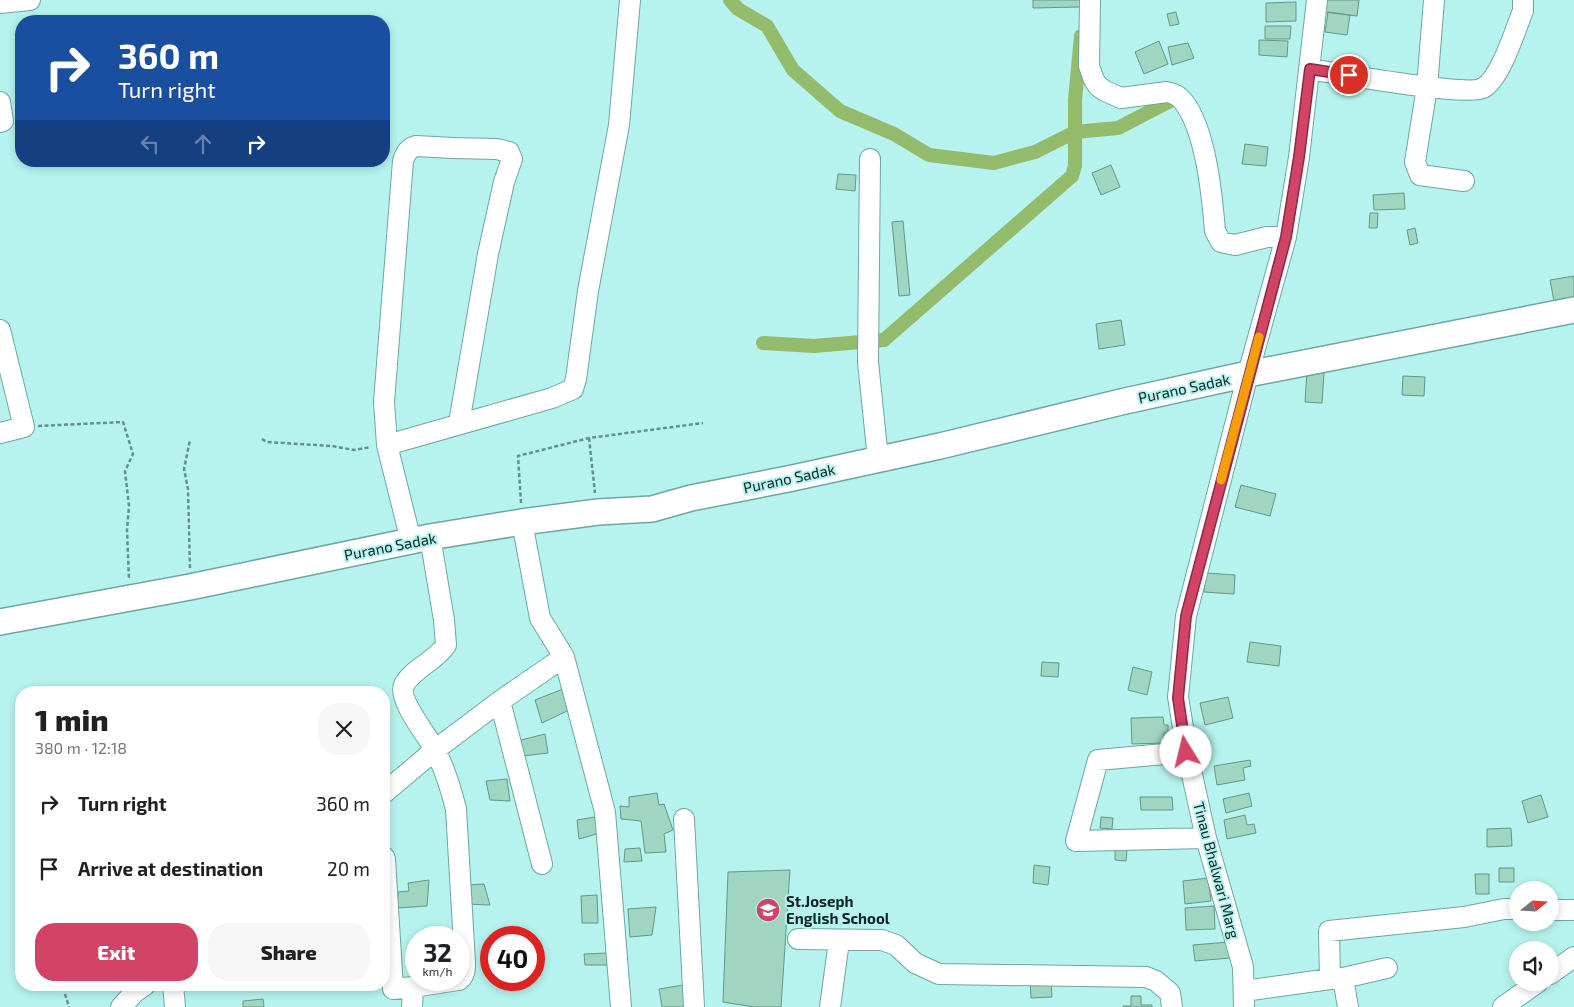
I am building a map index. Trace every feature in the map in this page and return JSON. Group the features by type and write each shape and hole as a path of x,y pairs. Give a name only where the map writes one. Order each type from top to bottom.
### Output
{"main road":[{"name":"Purano Sadak","path":"0,622 190,587 420,539 522,522 598,512 652,509 691,498 878,459 1248,374 1574,310"}],"street":[{"path":"0,3 30,0"},
{"path":"387,445 552,398 573,389 588,291 619,125 630,0"},
{"path":"1090,0 1089,66 1094,80 1105,91 1121,98 1166,92 1182,99 1197,129 1204,152 1215,231 1221,242 1235,244 1266,237 1286,237"},
{"name":"Tinau Bhalwari Marg","path":"1244,999 1243,967 1206,838 1186,752 1178,698 1186,616 1248,374 1286,237 1299,157 1317,0"},
{"path":"1434,0 1427,87 1415,162 1420,175 1464,181"},
{"path":"1310,69 1427,87 1476,90 1484,87 1494,78 1523,11 1524,0"},
{"path":"0,102 2,121 0,122"},
{"path":"459,423 488,254 504,182 512,159 509,152 497,148 416,146 411,147 404,154 384,402 387,445 420,539 444,620 446,645 418,670 404,685 403,690 411,712 435,750 450,787 456,809 463,926"},
{"path":"870,159 868,362 878,459"},
{"path":"0,330 24,427 0,433"},
{"path":"522,522 540,618 564,657 605,812 621,1007"},
{"path":"390,788 435,750 500,701 564,657"},
{"path":"500,701 542,864"},
{"path":"1186,752 1098,760 1076,841 1206,838"},
{"path":"684,819 694,1007"},
{"path":"1348,1007 1337,979 1329,931 1464,917 1509,909"},
{"path":"1559,910 1574,910"},
{"path":"798,939 839,941 882,940 896,945 915,963 939,974 1146,977 1156,981 1170,992 1172,1007"},
{"path":"390,940 393,990 405,988"},
{"path":"830,1007 839,941"},
{"path":"1559,967 1574,956"},
{"path":"1244,999 1387,968"},
{"path":"121,1007 138,991"},
{"path":"174,991 175,1007"},
{"path":"412,1007 413,991"},
{"path":"1504,1007 1526,991"}],"path":[{"path":"24,427 123,422 133,454 126,471 129,506 130,598"},
{"path":"522,522 518,456 589,438 703,424"},
{"path":"589,438 598,512"},
{"path":"262,439 267,442 332,446 354,450 387,445"},
{"path":"190,440 184,469 188,489 190,587"},
{"path":"65,994 69,1007"}],"building":[{"path":"1033,0 1080,0 1080,7 1033,8"},
{"path":"1325,0 1359,0 1357,16 1324,12"},
{"path":"1296,2 1296,21 1266,22 1266,3"},
{"path":"1176,12 1179,24 1170,26 1167,14"},
{"path":"1328,12 1350,15 1347,35 1325,32"},
{"path":"1265,26 1291,26 1290,39 1265,39"},
{"path":"1259,40 1288,41 1287,57 1259,55"},
{"path":"1159,41 1168,64 1144,74 1135,52"},
{"path":"1188,43 1194,58 1172,65 1168,47"},
{"path":"1245,144 1268,147 1266,166 1242,164"},
{"path":"1111,165 1120,187 1101,195 1092,173"},
{"path":"838,174 856,175 855,191 836,189"},
{"path":"1404,193 1405,209 1374,210 1373,195"},
{"path":"1370,213 1378,213 1377,228 1369,228"},
{"path":"903,221 910,295 899,296 892,222"},
{"path":"1415,228 1418,243 1410,245 1407,230"},
{"path":"1574,276 1574,298 1554,301 1550,280"},
{"path":"1121,320 1125,345 1099,349 1096,324"},
{"path":"1307,371 1324,373 1322,403 1305,402"},
{"path":"1403,376 1425,377 1424,396 1402,395"},
{"path":"1241,485 1276,494 1270,516 1235,507"},
{"path":"1206,573 1235,575 1234,594 1204,592"},
{"path":"1250,642 1281,646 1279,666 1247,662"},
{"path":"1042,662 1059,663 1058,677 1041,676"},
{"path":"1133,667 1152,672 1147,695 1128,690"},
{"path":"563,689 569,710 542,723 535,700"},
{"path":"1228,697 1233,718 1205,725 1200,703"},
{"path":"1163,717 1164,725 1168,725 1168,732 1164,733 1164,743 1132,744 1131,718"},
{"path":"545,734 548,753 523,756 521,740"},
{"path":"1250,760 1251,766 1243,768 1245,780 1217,785 1214,766"},
{"path":"507,779 510,801 490,800 486,781"},
{"path":"657,793 659,805 664,804 673,830 664,834 666,852 645,853 641,821 621,819 620,806 629,807 629,797"},
{"path":"1249,793 1252,806 1226,813 1223,799"},
{"path":"1541,795 1548,817 1528,823 1522,801"},
{"path":"1140,797 1172,797 1173,810 1141,810"},
{"path":"1245,815 1247,825 1254,824 1256,833 1227,839 1224,820"},
{"path":"600,816 600,833 579,839 577,820"},
{"path":"1101,817 1113,818 1112,829 1100,828"},
{"path":"1511,828 1512,846 1487,847 1487,829"},
{"path":"640,848 642,861 624,862 625,849"},
{"path":"1115,849 1127,850 1126,861 1115,860"},
{"path":"1034,865 1050,867 1048,885 1033,883"},
{"path":"1499,868 1514,868 1514,881 1499,882"},
{"path":"790,870 781,1007 754,1007 723,1002 728,872"},
{"path":"1475,874 1489,874 1489,894 1476,894"},
{"path":"1208,878 1211,901 1185,904 1183,881"},
{"path":"429,880 427,906 397,908 398,892 409,891 408,883"},
{"path":"484,884 490,905 464,904 466,885"},
{"path":"597,895 598,923 582,923 581,896"},
{"path":"1214,906 1215,929 1186,930 1185,908"},
{"path":"656,907 652,935 630,937 628,909"},
{"path":"1229,942 1230,958 1195,961 1193,945"},
{"path":"608,953 608,965 585,965 584,954"},
{"path":"1051,978 1052,997 1031,998 1030,979"},
{"path":"683,985 687,1007 662,1007 659,989"},
{"path":"1131,996 1141,996 1141,1005 1152,1005 1152,1007 1123,1007 1131,1006"},
{"path":"263,999 264,1007 243,1007 243,1001"}],"waterway":[{"path":"730,0 738,9 767,26 793,70 840,111 894,134 929,155 994,163 1035,152 1075,132 1118,128 1172,100"},
{"path":"763,343 814,346 884,340 1072,176 1075,166 1075,100 1081,36"}],"slow traffic":[{"path":"1221,480 1259,337"}],"place":[{"name":"St.Joseph English School","path":"768,910"}],"route":[{"path":"1186,752 1178,698 1186,616 1248,374 1286,237 1299,157 1310,69 1349,75"}]}
